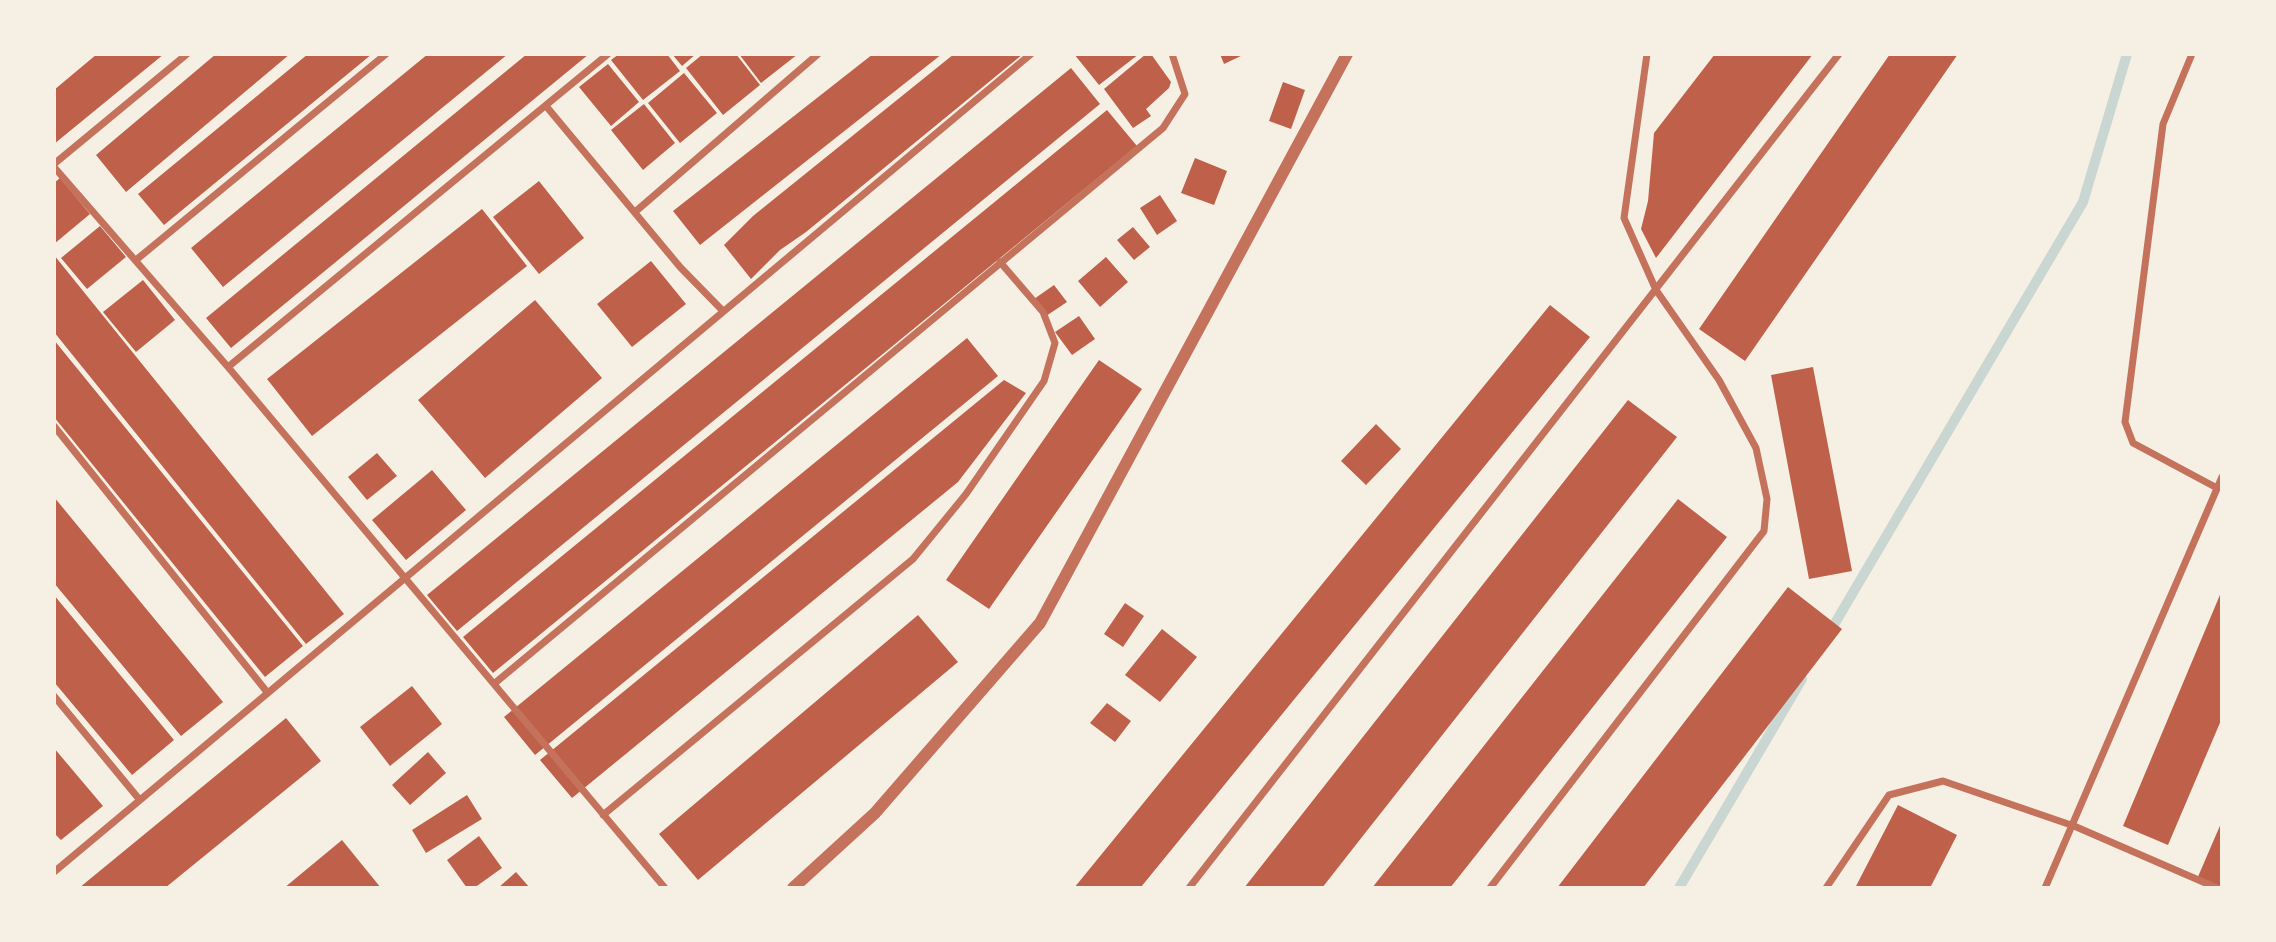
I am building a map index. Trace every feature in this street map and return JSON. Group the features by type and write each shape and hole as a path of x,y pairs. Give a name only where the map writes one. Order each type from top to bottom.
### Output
{"street":[{"path":"187,54 54,166 228,367 665,888"},
{"path":"136,260 386,54"},
{"path":"228,367 608,54"},
{"path":"635,212 818,54"},
{"path":"54,872 1031,54"},
{"path":"495,683 1163,128 1185,94 1172,54"},
{"path":"793,888 875,813 1040,623 1348,54"},
{"path":"1490,888 1763,531 1767,499 1756,448 1719,380 1656,290 1624,219 1647,54"},
{"path":"1189,888 1839,54"},
{"path":"2192,54 2163,124 2125,422 2133,443 2217,488"},
{"path":"546,106 722,310"},
{"path":"603,815 913,559 966,494 1044,381 1055,343 1043,312 1000,262"},
{"path":"54,426 267,692"},
{"path":"2045,888 2074,826 2222,477"},
{"path":"54,696 139,799"},
{"path":"1826,888 1889,795 1943,780 2074,826 2217,888"}],"building":[{"path":"97,54 164,54 54,144 54,90"},
{"path":"216,54 290,54 126,192 96,155"},
{"path":"308,54 372,54 164,225 138,194"},
{"path":"428,54 508,54 223,287 191,248"},
{"path":"527,54 589,54 231,348 206,318"},
{"path":"619,54 667,54 680,71 643,100 611,60"},
{"path":"672,54 696,54 682,66"},
{"path":"703,54 736,54 760,85 723,115 686,68"},
{"path":"739,54 798,54 761,83"},
{"path":"873,54 942,54 700,245 673,211"},
{"path":"954,54 1023,54 806,232 780,250 751,279 724,245 753,216"},
{"path":"1074,54 1139,54 1099,85"},
{"path":"1146,54 1151,54 1171,82 1169,88 1146,109 1151,116 1133,128 1104,89"},
{"path":"1220,54 1245,54 1224,64"},
{"path":"1715,54 1813,54 1656,258 1641,229 1648,201 1654,133"},
{"path":"1890,54 1958,54 1745,361 1699,329"},
{"path":"608,64 639,102 611,126 579,87"},
{"path":"1071,68 1100,104 457,631 427,595"},
{"path":"684,73 717,113 680,143 648,103"},
{"path":"1283,82 1305,90 1291,129 1269,121"},
{"path":"644,104 675,143 643,170 611,130"},
{"path":"1107,110 1137,146 493,673 463,637"},
{"path":"1195,158 1227,171 1214,205 1181,193"},
{"path":"60,178 90,214 54,244 54,183"},
{"path":"539,181 584,238 539,274 493,217"},
{"path":"1160,195 1177,221 1157,235 1140,208"},
{"path":"482,209 527,266 312,436 267,379"},
{"path":"100,226 126,257 87,289 61,258"},
{"path":"1133,227 1150,247 1134,260 1117,240"},
{"path":"54,255 344,614 306,644 54,332"},
{"path":"1106,257 1128,282 1100,307 1078,281"},
{"path":"651,261 686,304 632,347 597,304"},
{"path":"143,280 175,320 136,352 103,312"},
{"path":"1054,285 1067,302 1046,316 1034,299"},
{"path":"535,300 602,378 485,478 418,400"},
{"path":"1550,305 1590,337 1141,887 1074,888"},
{"path":"1079,316 1095,339 1072,355 1055,332"},
{"path":"967,338 998,376 535,755 504,717"},
{"path":"54,340 303,646 265,677 54,417"},
{"path":"1099,360 1142,389 989,609 946,580"},
{"path":"1813,367 1852,571 1809,579 1771,375"},
{"path":"1004,380 1026,393 958,482 572,798 540,760"},
{"path":"1628,400 1677,437 1322,888 1244,888"},
{"path":"1376,424 1401,449 1366,485 1341,461"},
{"path":"377,453 397,476 367,500 348,477"},
{"path":"432,470 466,510 406,560 372,520"},
{"path":"54,497 223,702 181,736 54,583"},
{"path":"1678,499 1727,537 1450,888 1372,888"},
{"path":"1788,587 1842,629 1751,748 1643,888 1557,888"},
{"path":"2222,590 2222,718 2168,845 2123,826"},
{"path":"54,595 174,740 132,775 54,682"},
{"path":"1125,603 1144,616 1123,647 1104,634"},
{"path":"918,615 958,662 698,880 659,834"},
{"path":"1162,629 1197,657 1160,702 1125,675"},
{"path":"412,686 442,724 390,766 360,727"},
{"path":"1107,703 1131,721 1115,742 1090,723"},
{"path":"286,718 321,761 165,888 79,888"},
{"path":"54,748 103,806 61,840 54,833"},
{"path":"428,752 446,773 410,805 392,785"},
{"path":"467,795 482,819 426,853 412,830"},
{"path":"1898,805 1957,835 1930,888 1855,888"},
{"path":"2222,821 2222,888 2217,888 2197,879"},
{"path":"479,836 502,868 474,888 467,888 447,860"},
{"path":"342,840 381,888 284,888"},
{"path":"516,872 530,888 498,888"}],"waterway":[{"path":"1828,635 2083,202 2127,54"},
{"path":"1679,888 1802,679"}]}
